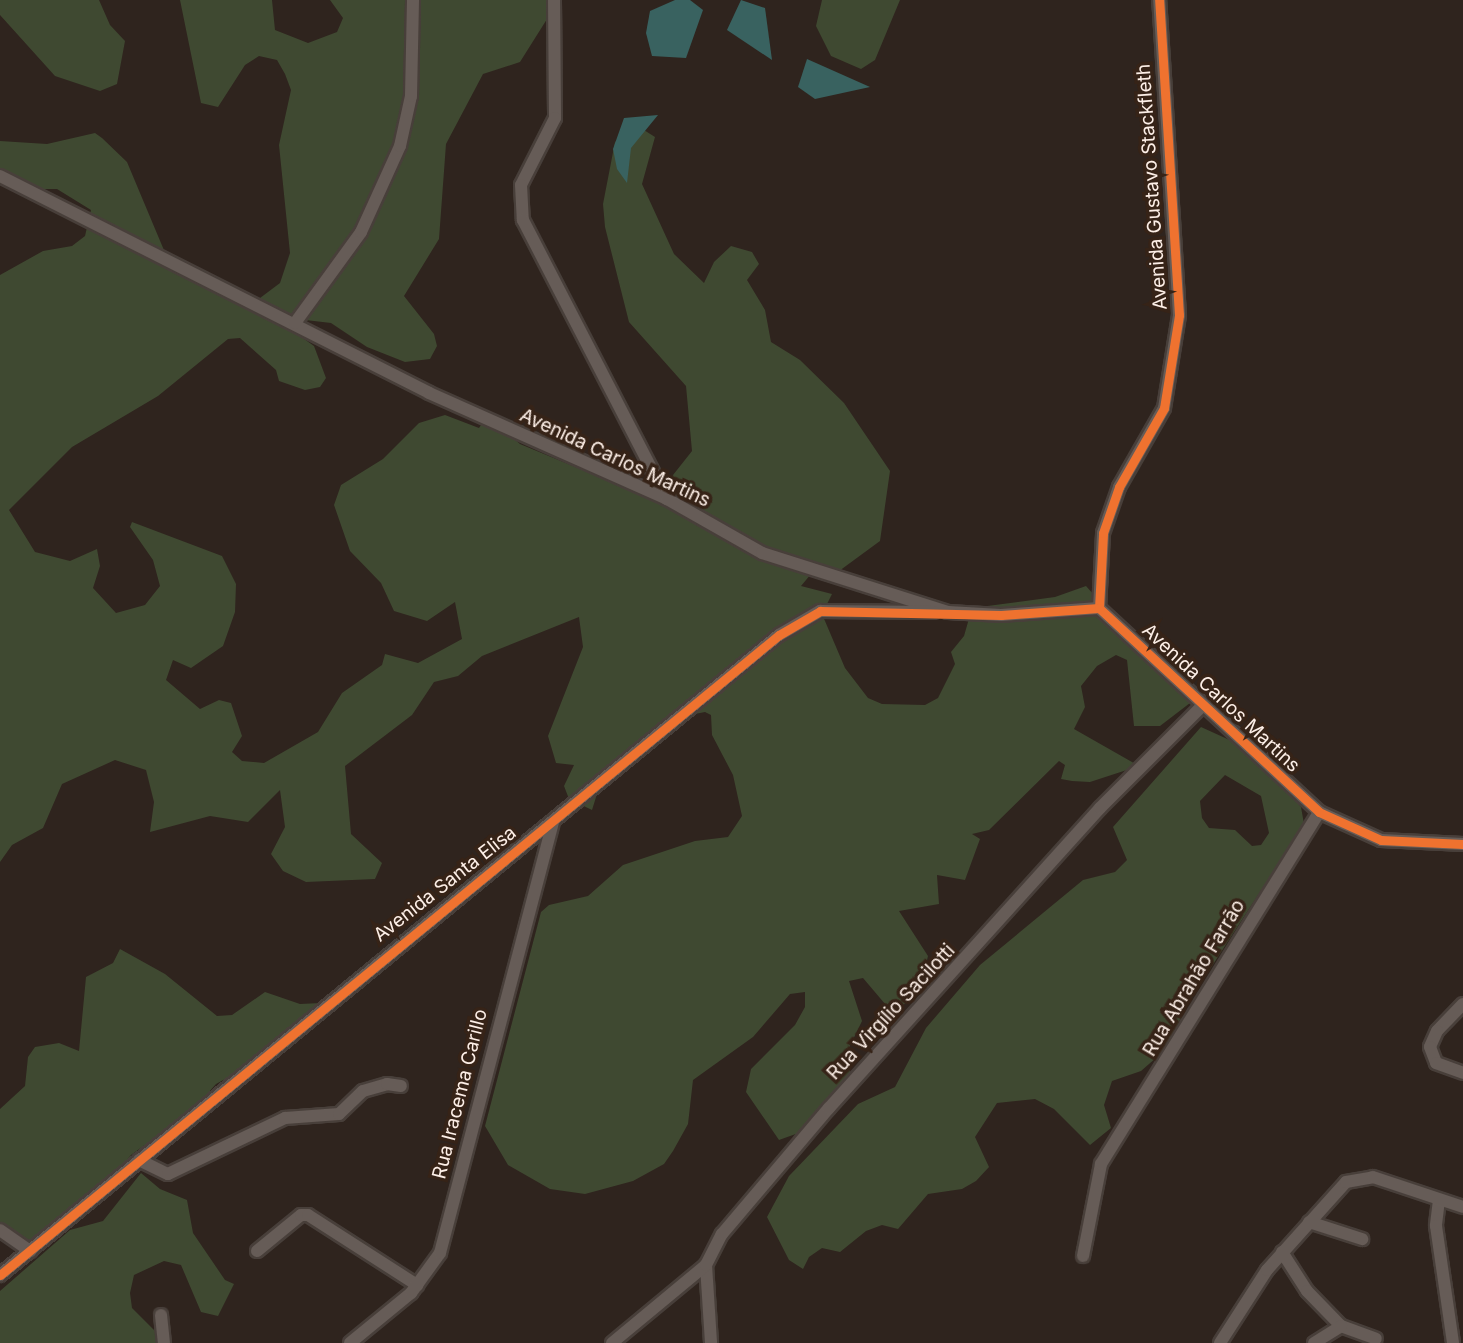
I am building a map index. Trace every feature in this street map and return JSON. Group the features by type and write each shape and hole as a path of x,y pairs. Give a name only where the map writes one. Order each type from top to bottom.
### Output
{"street":[{"path":"295,323 361,232 400,146 411,96 413,0"},
{"path":"554,0 555,118 521,185 523,220 667,499"},
{"name":"Avenida Gustavo Stackfleth","path":"1099,608 1103,533 1119,487 1164,408 1179,315 1159,0"},
{"name":"Avenida Carlos Martins","path":"0,176 515,434 667,499 762,552 948,612 1001,615 1099,608 1201,706 1319,812 1381,840 1463,844"},
{"name":"Avenida Santa Elisa","path":"0,1275 372,964 803,619 830,610 948,612"},
{"name":"Rua Virgílio Sacilotti","path":"612,1343 706,1265 722,1234 828,1108 1100,808 1201,706"},
{"name":"Rua Abrahão Farrão","path":"1083,1256 1101,1164 1319,812"},
{"name":"Rua Iracema Carillo","path":"350,1343 417,1285 440,1253 553,821"},
{"path":"1463,1004 1437,1031 1430,1047 1436,1063 1463,1073"},
{"path":"139,1160 168,1174 285,1118 340,1114 363,1091 387,1084 401,1086"},
{"path":"1220,1343 1282,1252 1336,1190 1364,1176 1463,1207"},
{"path":"1439,1200 1436,1226 1453,1343"},
{"path":"257,1251 301,1215 308,1216 417,1285"},
{"path":"1309,1222 1362,1239"},
{"path":"0,1230 30,1251"},
{"path":"1282,1252 1307,1291 1341,1326 1376,1339"},
{"path":"706,1265 711,1343"},
{"path":"161,1315 164,1343"},
{"path":"1314,1343 1341,1326"}],"green space":[{"path":"0,0 99,0 110,25 125,41 117,84 100,91 55,76 0,15"},
{"path":"180,0 272,0 275,30 308,43 337,32 343,18 330,0 559,0 520,62 483,74 446,144 439,239 404,296 434,334 437,346 430,359 405,362 367,347 331,323 297,319 289,328 314,346 326,378 320,387 305,390 279,381 276,370 240,338 228,339 158,396 72,447 9,510 35,552 70,561 97,549 100,566 93,588 116,613 145,605 160,586 153,560 130,527 132,522 222,556 236,584 235,612 223,646 191,668 173,660 166,680 200,709 219,700 231,703 242,736 232,752 242,761 264,763 318,732 342,693 382,665 385,654 418,663 462,639 455,602 427,621 394,611 381,583 350,551 334,505 341,485 383,459 419,423 445,415 479,428 487,416 520,444 662,503 669,492 673,475 692,451 686,386 629,322 605,227 603,204 615,142 636,125 655,137 642,184 674,254 704,283 714,262 731,246 752,252 759,264 747,280 765,310 771,342 800,360 844,403 890,471 880,541 835,574 811,574 801,586 832,594 822,614 845,668 868,698 882,704 925,705 938,698 955,664 951,652 964,636 972,608 1055,597 1086,586 1190,703 1160,726 1134,726 1127,660 1116,655 1097,666 1081,686 1085,707 1074,729 1139,766 1090,782 1072,781 1061,779 1065,765 1059,761 989,830 972,834 980,839 965,880 937,875 939,904 899,911 928,956 924,973 909,1000 888,1018 891,1011 863,978 849,981 862,1021 844,1058 853,1078 804,1131 779,1140 746,1092 751,1069 795,1025 805,1007 805,992 790,994 753,1037 693,1080 688,1124 673,1151 664,1164 633,1181 585,1194 550,1189 508,1165 485,1126 541,912 549,905 588,896 623,865 695,841 728,837 742,816 733,775 712,735 711,715 705,712 690,715 619,772 597,794 592,810 569,799 564,786 574,765 556,763 548,736 583,647 579,617 482,656 458,676 434,682 412,715 345,766 351,834 382,863 375,879 306,882 283,871 271,854 285,827 280,790 248,822 210,816 150,832 154,802 146,770 115,760 62,784 43,828 12,845 0,862 0,275 43,251 72,246 85,236 91,210 57,189 12,189 0,168 0,141 47,144 95,133 127,162 166,255 252,304 280,283 290,253 279,145 291,90 285,74 277,60 259,56 245,65 218,107 201,103"},
{"path":"822,0 900,0 875,60 861,69 831,56 816,26"},
{"path":"1201,727 1234,742 1284,786 1301,807 1304,824 1188,1003 1165,1050 1141,1071 1112,1081 1104,1105 1111,1128 1090,1145 1054,1109 1035,1099 997,1103 975,1137 989,1167 976,1181 962,1189 928,1194 898,1229 882,1225 866,1231 840,1252 822,1248 809,1257 803,1269 789,1260 767,1217 789,1176 858,1104 895,1087 926,1028 980,965 1083,880 1115,872 1127,860 1113,827","holes":["1225,775 1261,796 1269,833 1261,845 1252,846 1235,830 1209,828 1202,818 1200,801"]},
{"path":"120,949 165,974 217,1016 232,1015 265,992 300,1004 321,1003 320,1008 295,1041 216,1084 192,1111 131,1155 96,1198 26,1245 0,1235 0,1109 25,1086 28,1057 35,1047 59,1043 79,1051 86,977 113,963"},
{"path":"141,1173 160,1189 187,1200 193,1233 225,1280 234,1284 218,1316 201,1312 181,1265 164,1261 134,1275 130,1293 132,1308 167,1343 0,1343 0,1291 70,1230 103,1221"}],"water":[{"path":"675,0 690,0 703,10 686,58 652,56 646,33 650,11"},
{"path":"741,0 765,8 772,60 727,30"},
{"path":"807,59 870,87 815,99 798,87"},
{"path":"658,115 631,148 627,183 617,169 613,149 624,118"}],"cycle path":[{"path":"1099,608 1103,533 1119,487 1164,408 1179,315 1159,0"},
{"path":"0,1275 779,635 820,611 1001,615 1099,608 1319,812 1381,840 1463,844"}]}
